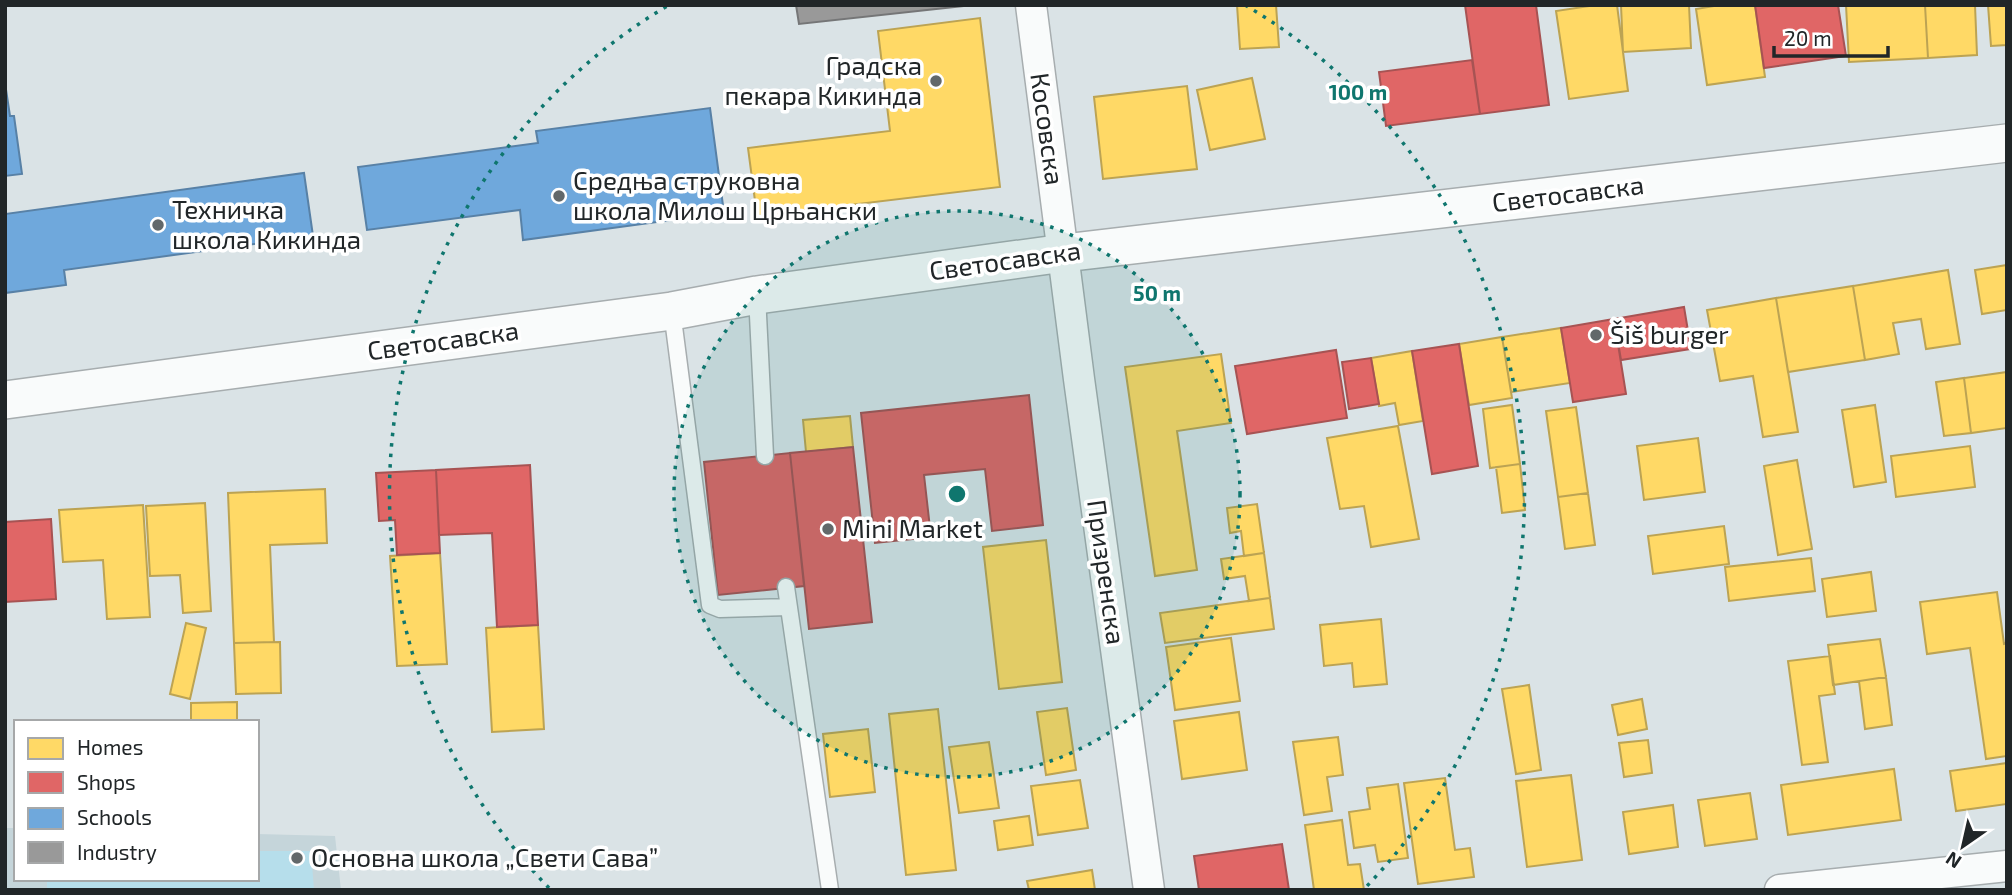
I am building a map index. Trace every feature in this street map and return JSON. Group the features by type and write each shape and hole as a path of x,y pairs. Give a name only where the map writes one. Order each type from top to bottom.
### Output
{"street":[{"name":"Косовска","path":"1031,5 1064,253"},
{"name":"Светосавска","path":"5,400 671,311 757,295 1064,253 2007,143"},
{"name":"Призренска","path":"1064,253 1149,890"},
{"path":"1780,890 2007,866"}],"lane":[{"path":"757,295 765,456"},
{"path":"671,311 710,605 720,609 789,607"},
{"path":"786,587 830,890"}],"shaded area":[{"name":"Основна школа „Свети Сава”","path":"5,828 14,828 14,881 259,881 259,834 335,836 341,890 5,890"},
{"path":"259,851 311,851 314,890 47,890 47,881 259,881"}],"building: Homes":[{"path":"1237,5 1276,5 1279,47 1240,49"},
{"path":"1617,5 1628,91 1569,99 1556,11"},
{"path":"1621,5 1689,5 1691,48 1623,52"},
{"path":"1720,5 1755,5 1765,77 1707,85 1696,9"},
{"path":"1846,5 1925,5 1928,58 1849,62"},
{"path":"1925,5 1975,5 1977,55 1928,58"},
{"path":"1988,5 2007,5 2007,45 1991,46"},
{"name":"Градска пекара Кикинда","path":"980,18 1000,187 757,216 748,148 890,131 878,31"},
{"path":"1252,78 1265,139 1210,150 1197,90"},
{"path":"1187,86 1197,169 1103,179 1094,97"},
{"path":"2007,265 2007,310 1982,314 1975,270"},
{"path":"1948,270 1960,344 1926,349 1921,319 1893,323 1899,354 1865,360 1853,286"},
{"path":"1853,286 1865,360 1788,372 1776,298"},
{"path":"1776,298 1798,432 1763,437 1753,376 1720,381 1707,310"},
{"path":"1561,328 1570,383 1511,392 1502,337"},
{"path":"1502,337 1512,398 1469,405 1459,344"},
{"path":"1412,351 1423,421 1399,425 1395,403 1379,406 1371,358"},
{"path":"1221,354 1231,423 1177,431 1197,570 1155,576 1125,367"},
{"path":"2007,372 2007,428 1971,433 1964,378"},
{"path":"1964,378 1971,433 1944,436 1936,382"},
{"path":"1512,405 1520,464 1490,468 1483,409"},
{"path":"1875,405 1886,482 1854,487 1842,410"},
{"path":"1576,407 1588,493 1558,497 1546,411"},
{"path":"850,416 853,447 806,452 803,420"},
{"path":"1398,426 1419,539 1371,547 1364,506 1340,509 1327,438"},
{"path":"1698,438 1705,492 1644,500 1637,446"},
{"path":"1970,446 1975,487 1896,497 1891,456"},
{"path":"1797,460 1812,549 1778,555 1764,466"},
{"path":"1520,464 1525,510 1502,513 1496,467"},
{"path":"325,489 327,543 270,545 274,642 234,643 228,493"},
{"path":"1588,493 1595,545 1565,549 1558,497"},
{"path":"205,503 211,611 183,613 180,575 150,576 146,506"},
{"path":"1257,504 1264,553 1244,556 1241,531 1230,533 1227,508"},
{"path":"143,505 150,617 107,619 103,560 63,562 59,510"},
{"path":"1724,526 1729,564 1653,574 1648,536"},
{"path":"1046,540 1062,682 999,689 983,547"},
{"path":"440,553 447,664 397,666 390,556"},
{"path":"1264,553 1270,598 1249,601 1245,576 1224,579 1221,559"},
{"path":"1811,558 1815,591 1729,601 1725,567"},
{"path":"1871,572 1876,611 1827,617 1822,579"},
{"path":"1997,592 2004,644 2007,643 2007,756 1986,759 1970,648 1927,654 1920,602"},
{"path":"1270,598 1274,629 1165,643 1160,613"},
{"path":"1381,619 1387,684 1354,687 1352,663 1324,666 1320,625"},
{"path":"186,623 206,628 190,699 170,694"},
{"path":"538,625 544,729 492,732 486,628"},
{"path":"1231,638 1240,701 1175,710 1166,647"},
{"path":"1880,639 1886,677 1833,685 1828,645"},
{"path":"280,642 281,693 236,694 234,643"},
{"path":"1830,656 1835,694 1819,696 1828,762 1802,765 1788,661"},
{"path":"1886,677 1892,725 1865,729 1859,681"},
{"path":"1529,685 1541,770 1516,774 1502,689"},
{"path":"1642,699 1647,729 1618,735 1612,705"},
{"path":"237,702 237,720 191,720 191,703"},
{"path":"1067,708 1076,770 1046,775 1037,712"},
{"path":"938,709 956,870 906,875 889,714"},
{"path":"1239,712 1247,770 1182,779 1174,721"},
{"path":"868,729 875,792 830,797 823,734"},
{"path":"1338,737 1343,775 1327,777 1332,811 1304,815 1293,742"},
{"path":"1648,740 1652,773 1624,777 1619,743"},
{"path":"989,742 999,808 959,813 949,747"},
{"path":"2007,763 2007,804 1956,811 1950,771"},
{"path":"1894,769 1901,820 1788,835 1781,785"},
{"path":"1571,775 1582,860 1527,867 1516,781"},
{"path":"1445,778 1455,850 1470,848 1474,877 1418,884 1404,783"},
{"path":"1080,780 1088,828 1038,835 1031,786"},
{"path":"1398,784 1408,858 1378,862 1375,845 1354,848 1349,812 1370,809 1367,788"},
{"path":"1750,793 1757,839 1705,846 1698,800"},
{"path":"1673,805 1678,847 1629,854 1623,812"},
{"path":"1029,816 1033,845 998,850 994,821"},
{"path":"1342,820 1348,865 1360,864 1364,890 1314,890 1305,825"},
{"path":"1092,870 1095,890 1029,890 1027,881"}],"building: Shops":[{"path":"1465,5 1536,5 1549,105 1480,114"},
{"path":"1755,5 1838,5 1846,56 1764,68"},
{"path":"1472,60 1480,114 1386,126 1379,72"},
{"path":"1684,307 1691,349 1621,360 1614,319"},
{"path":"1614,319 1626,394 1573,402 1561,328"},
{"path":"1459,344 1478,466 1432,474 1412,351"},
{"path":"1336,350 1347,418 1247,434 1235,366"},
{"path":"1371,358 1379,404 1349,409 1342,362"},
{"path":"1029,395 1043,525 992,531 985,469 924,475 931,537 875,543 861,413"},
{"path":"853,447 872,622 809,629 790,453"},
{"path":"790,453 804,586 718,595 704,462"},
{"path":"530,465 538,625 497,627 492,533 439,535 436,470"},
{"path":"436,470 440,553 397,555 395,520 379,521 376,473"},
{"path":"51,519 56,599 5,602 5,522"},
{"path":"1282,844 1289,890 1199,890 1194,856"}],"building: Schools":[{"path":"5,83 10,116 14,116 22,174 5,176"},
{"path":"710,108 724,213 523,240 520,210 367,230 358,167 538,143 536,131"},
{"name":"Техничка школа Кикинда","path":"304,173 313,236 64,270 66,285 5,293 5,214"}],"building: Industry":[{"path":"796,5 973,5 799,24"}],"place":[{"name":"Градска пекара Кикинда","path":"936,81"},
{"name":"Средња струковна школа Милош Црњански","path":"559,196"},
{"name":"Техничка школа Кикинда","path":"158,225"},
{"name":"Šiš burger","path":"1596,335"},
{"name":"Mini Market","path":"828,529"},
{"name":"Основна школа „Свети Сава”","path":"297,858"}]}
